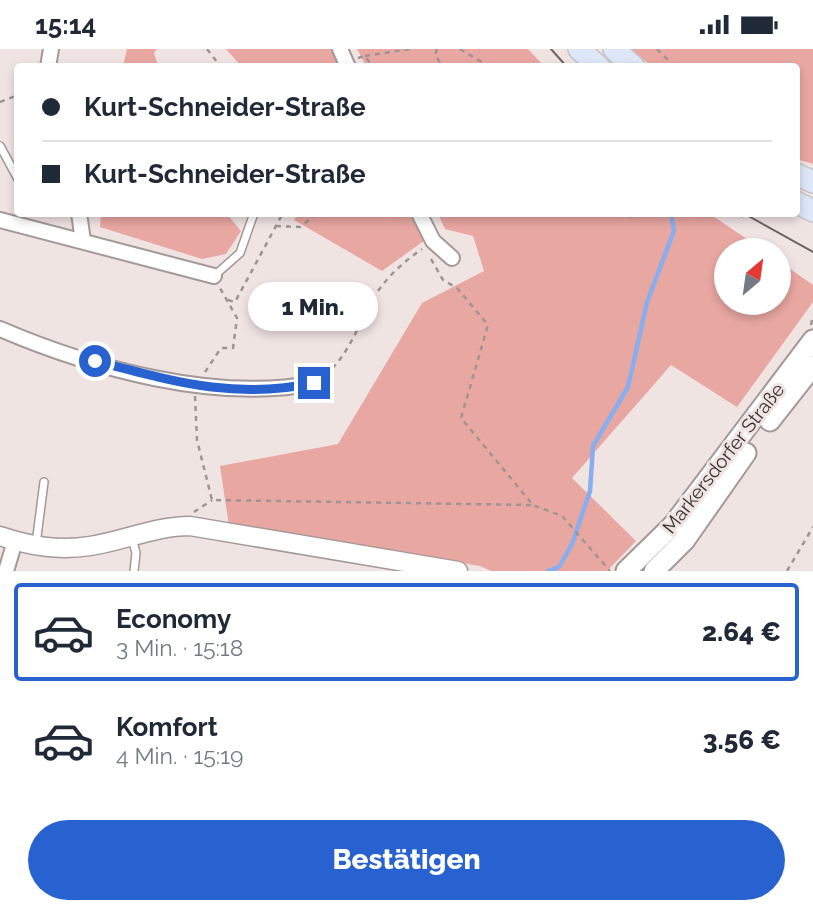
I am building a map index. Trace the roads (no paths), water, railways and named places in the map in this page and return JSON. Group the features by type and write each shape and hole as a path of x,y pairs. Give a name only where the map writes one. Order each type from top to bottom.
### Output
{"main road":[{"path":"579,49 595,63"},
{"path":"614,49 630,63"},
{"name":"Markersdorfer Straße","path":"626,571 681,514 813,340"},
{"name":"Markersdorfer Straße","path":"654,571 685,540 734,468 813,366"}],"street":[{"path":"79,217 83,241"},
{"path":"421,217 433,240 452,258"},
{"path":"0,221 214,276"},
{"path":"0,328 46,348 195,387 256,391 314,383"},
{"path":"6,571 7,538 60,549 91,546 174,526 190,526 458,571"}],"lane":[{"path":"0,146 14,172"},
{"path":"214,276 240,253 253,217"},
{"path":"36,546 44,482"},
{"path":"131,535 136,553 134,571"}],"waterway":[{"path":"548,571 559,567 572,544 590,491 593,446 628,387 647,302 674,231 672,217"}],"tram line":[{"path":"551,49 563,63"},
{"path":"750,217 813,252"}]}
